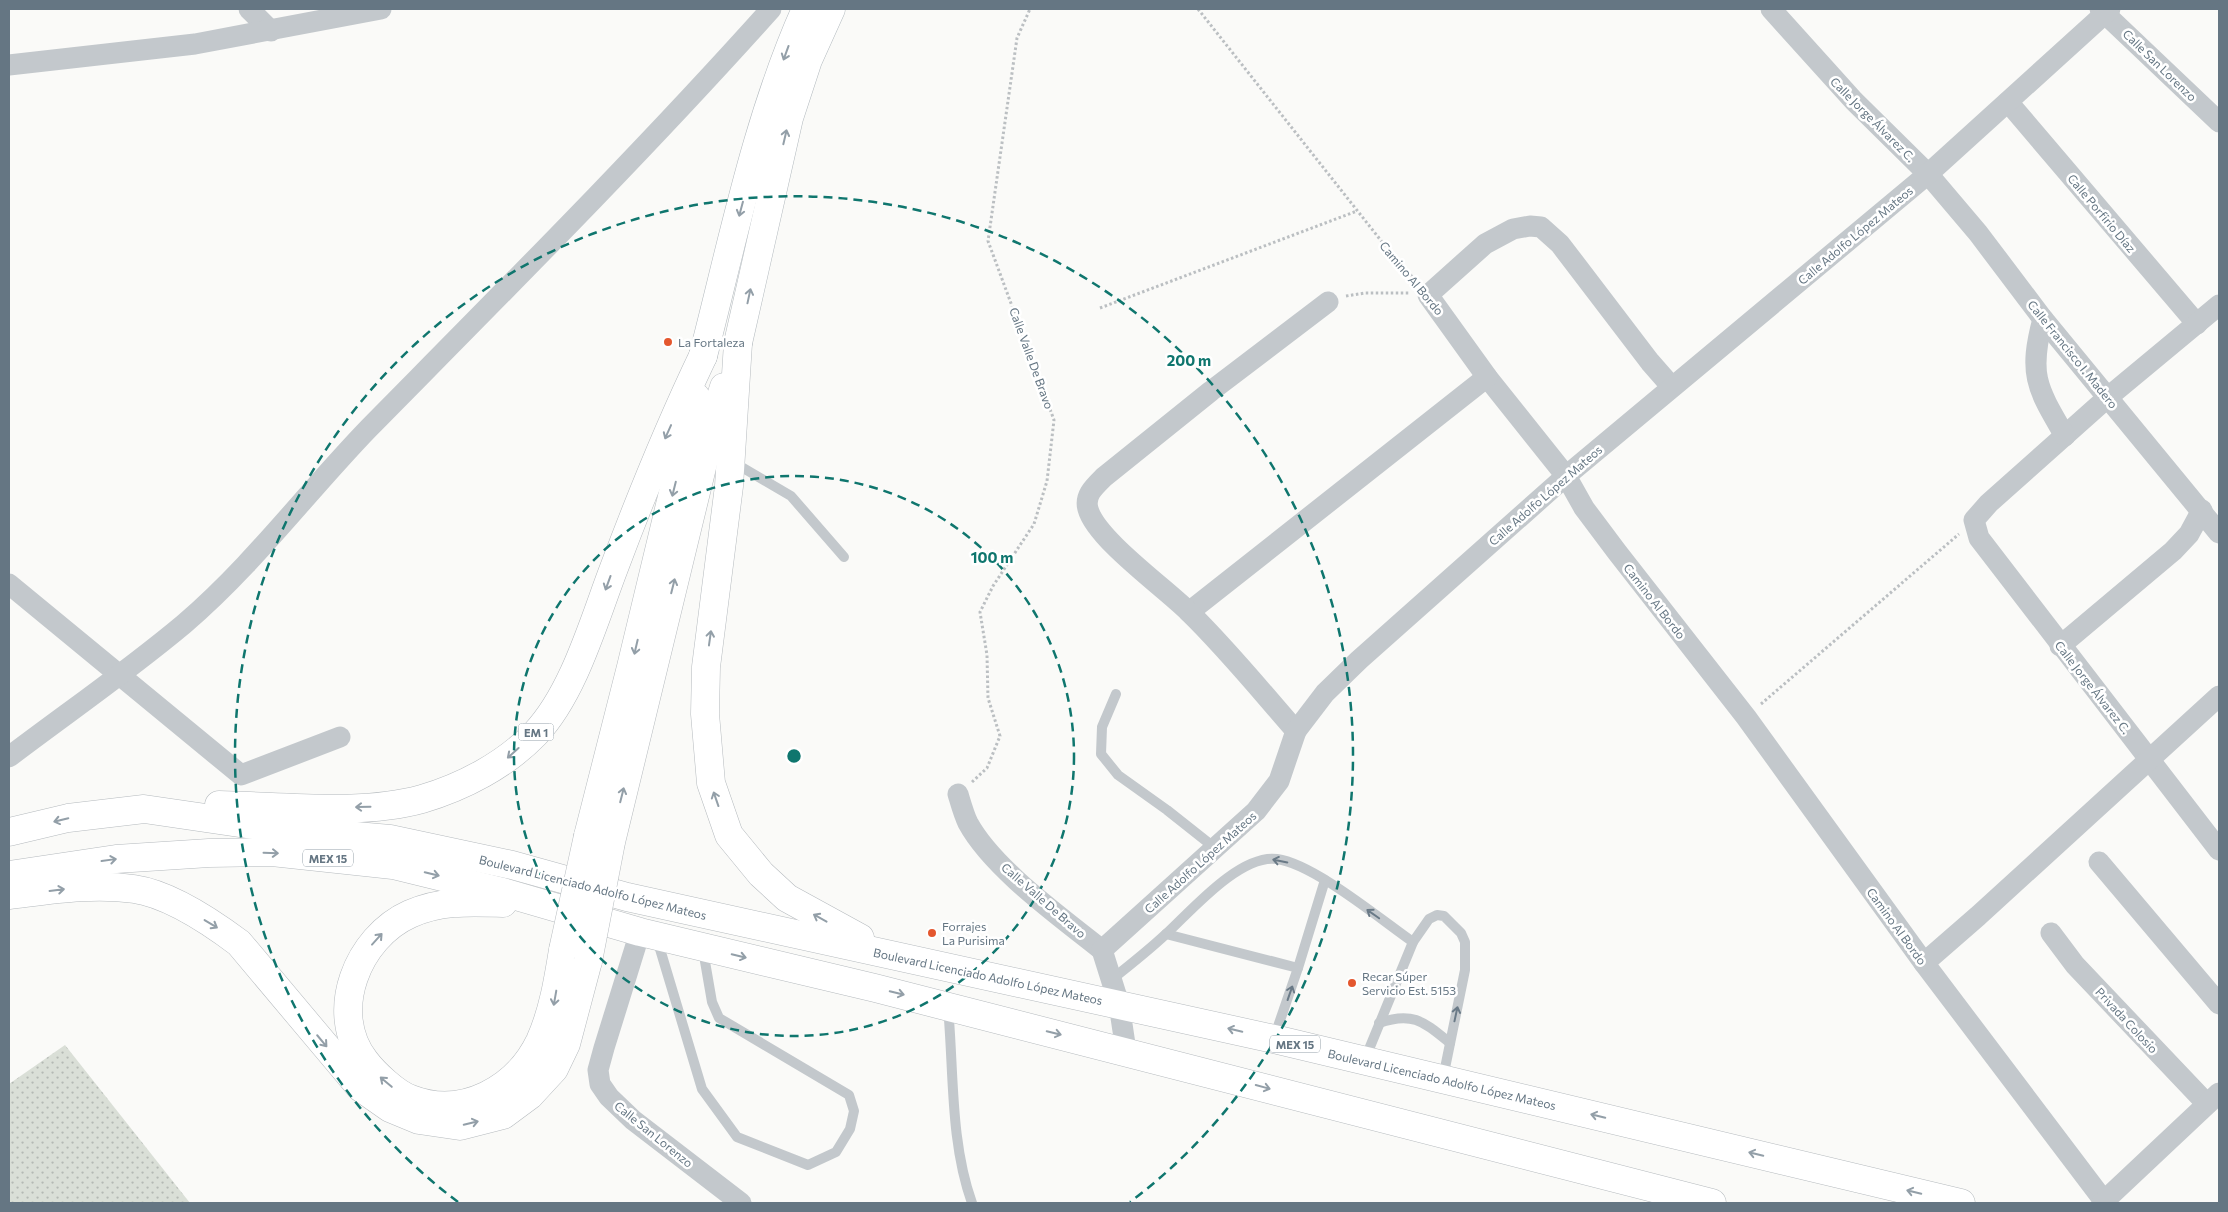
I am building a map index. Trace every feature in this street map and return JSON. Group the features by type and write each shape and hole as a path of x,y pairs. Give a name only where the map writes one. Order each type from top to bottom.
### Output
{"main road":[{"name":"EM 1","path":"9,895 89,886 136,889 176,903 217,927 239,943 360,1087 390,1108 419,1120 460,1126 503,1115 530,1095 554,1069 566,1044 588,961 599,839 693,414 703,356 765,113 788,48 806,9"},
{"name":"EM 1","path":"546,904 447,902 410,914 386,930 364,954 353,978 347,1007 353,1036 364,1060 386,1082 410,1099 444,1106 475,1101 505,1086 525,1064 539,1042 553,1008 564,950 599,839 713,422 738,343 789,118 808,60 831,9"},
{"name":"EM 1","path":"738,343 721,561 706,667 705,714 711,783 729,835 761,874 787,898 894,956"},
{"name":"EM 1","path":"144,809 216,805 378,807 421,799 461,785 506,760 536,733 561,697 586,644 654,463 703,356"},
{"name":"Boulevard Licenciado Adolfo López Mateos","path":"9,832 68,818 144,809 287,830 390,839 512,865 627,897 894,956 1115,992 1274,1039 1948,1202"},
{"name":"MEX 15","path":"9,875 116,859 209,853 272,852 393,865 546,904 648,934 1126,1051 1712,1203"}],"street":[{"path":"249,9 271,31"},
{"path":"9,66 195,44 380,9"},
{"path":"9,757 119,676 186,622 236,574 366,431 615,177 771,9"},
{"name":"Calle Jorge Álvarez C.","path":"1771,9 1818,62 1928,174"},
{"name":"Calle Adolfo López Mateos","path":"1102,950 1256,811 1279,781 1296,731 1326,693 1359,660 1566,476 1671,386 1928,174 2008,102 2105,10"},
{"name":"Calle San Lorenzo","path":"2105,10 2219,122"},
{"name":"Calle Porfirio Díaz","path":"2008,102 2197,324"},
{"name":"Calle Francisco I. Madero","path":"1928,174 1978,233 2043,319 2107,398 2202,510 2219,533"},
{"path":"1428,295 1484,244 1513,229 1530,226 1541,228 1560,244 1650,362 1671,386"},
{"name":"Camino Al Bordo","path":"1428,295 1487,377 1566,476 1584,508 1746,717 1924,963 2103,1202"},
{"path":"1296,731 1189,612 1110,540 1093,521 1088,509 1088,499 1091,489 1211,391 1328,302"},
{"path":"1974,520 1989,503 2107,398 2219,305"},
{"path":"2043,319 2036,344 2035,370 2040,390 2064,436"},
{"path":"1189,612 1487,377"},
{"path":"2060,646 2173,551 2188,534 2202,510"},
{"name":"Calle Jorge Álvarez C.","path":"1974,520 1979,538 2060,646 2219,850"},
{"path":"9,584 241,775 340,737"},
{"path":"1924,963 2150,761 2219,696"},
{"name":"Calle Valle De Bravo","path":"958,794 971,828 999,861 1030,892 1102,950"},
{"path":"2099,862 2219,1004"},
{"name":"Privada Colosio","path":"2051,933 2076,965 2213,1099"},
{"name":"Calle San Lorenzo","path":"648,934 604,1048 598,1070 600,1084 609,1097 633,1120 741,1203"},
{"path":"1102,950 1115,992 1126,1051"},
{"path":"2103,1202 2213,1099"}],"lane":[{"path":"730,460 791,496 844,557"},
{"path":"1116,694 1102,727 1101,754 1118,775 1215,848"},
{"path":"1115,992 1166,934 1204,896 1239,869 1264,859 1277,859 1295,864 1325,880 1412,942"},
{"path":"1274,1039 1325,880"},
{"path":"1364,1060 1412,942 1429,919 1437,915 1444,916 1453,923 1465,942 1465,970 1443,1079"},
{"path":"648,934 702,1089 737,1137 808,1165 836,1152 850,1129 854,1111 849,1095 719,1018 712,1002 702,947"},
{"path":"1166,934 1298,968"},
{"path":"948,1006 958,1140 965,1183 972,1203"},
{"path":"1379,1023 1396,1017 1408,1017 1420,1022 1450,1043"}],"path":[{"name":"Calle Valle De Bravo","path":"958,794 988,768 1000,736 988,698 987,655 980,612 993,586 1034,524 1047,481 1054,420 988,241 1017,38 1030,9"},
{"name":"Camino Al Bordo","path":"1198,9 1357,211 1428,295"},
{"path":"1100,308 1357,211"},
{"path":"1328,302 1338,297 1365,293 1428,295"},
{"path":"1746,717 1974,520"}],"shaded area":[{"path":"65,1045 190,1203 9,1203 9,1084"}],"place":[{"name":"La Fortaleza","path":"668,342"},
{"name":"Forrajes La Purisima","path":"932,933"},
{"name":"Recar Súper Servicio Est. 5153","path":"1352,983"}]}
